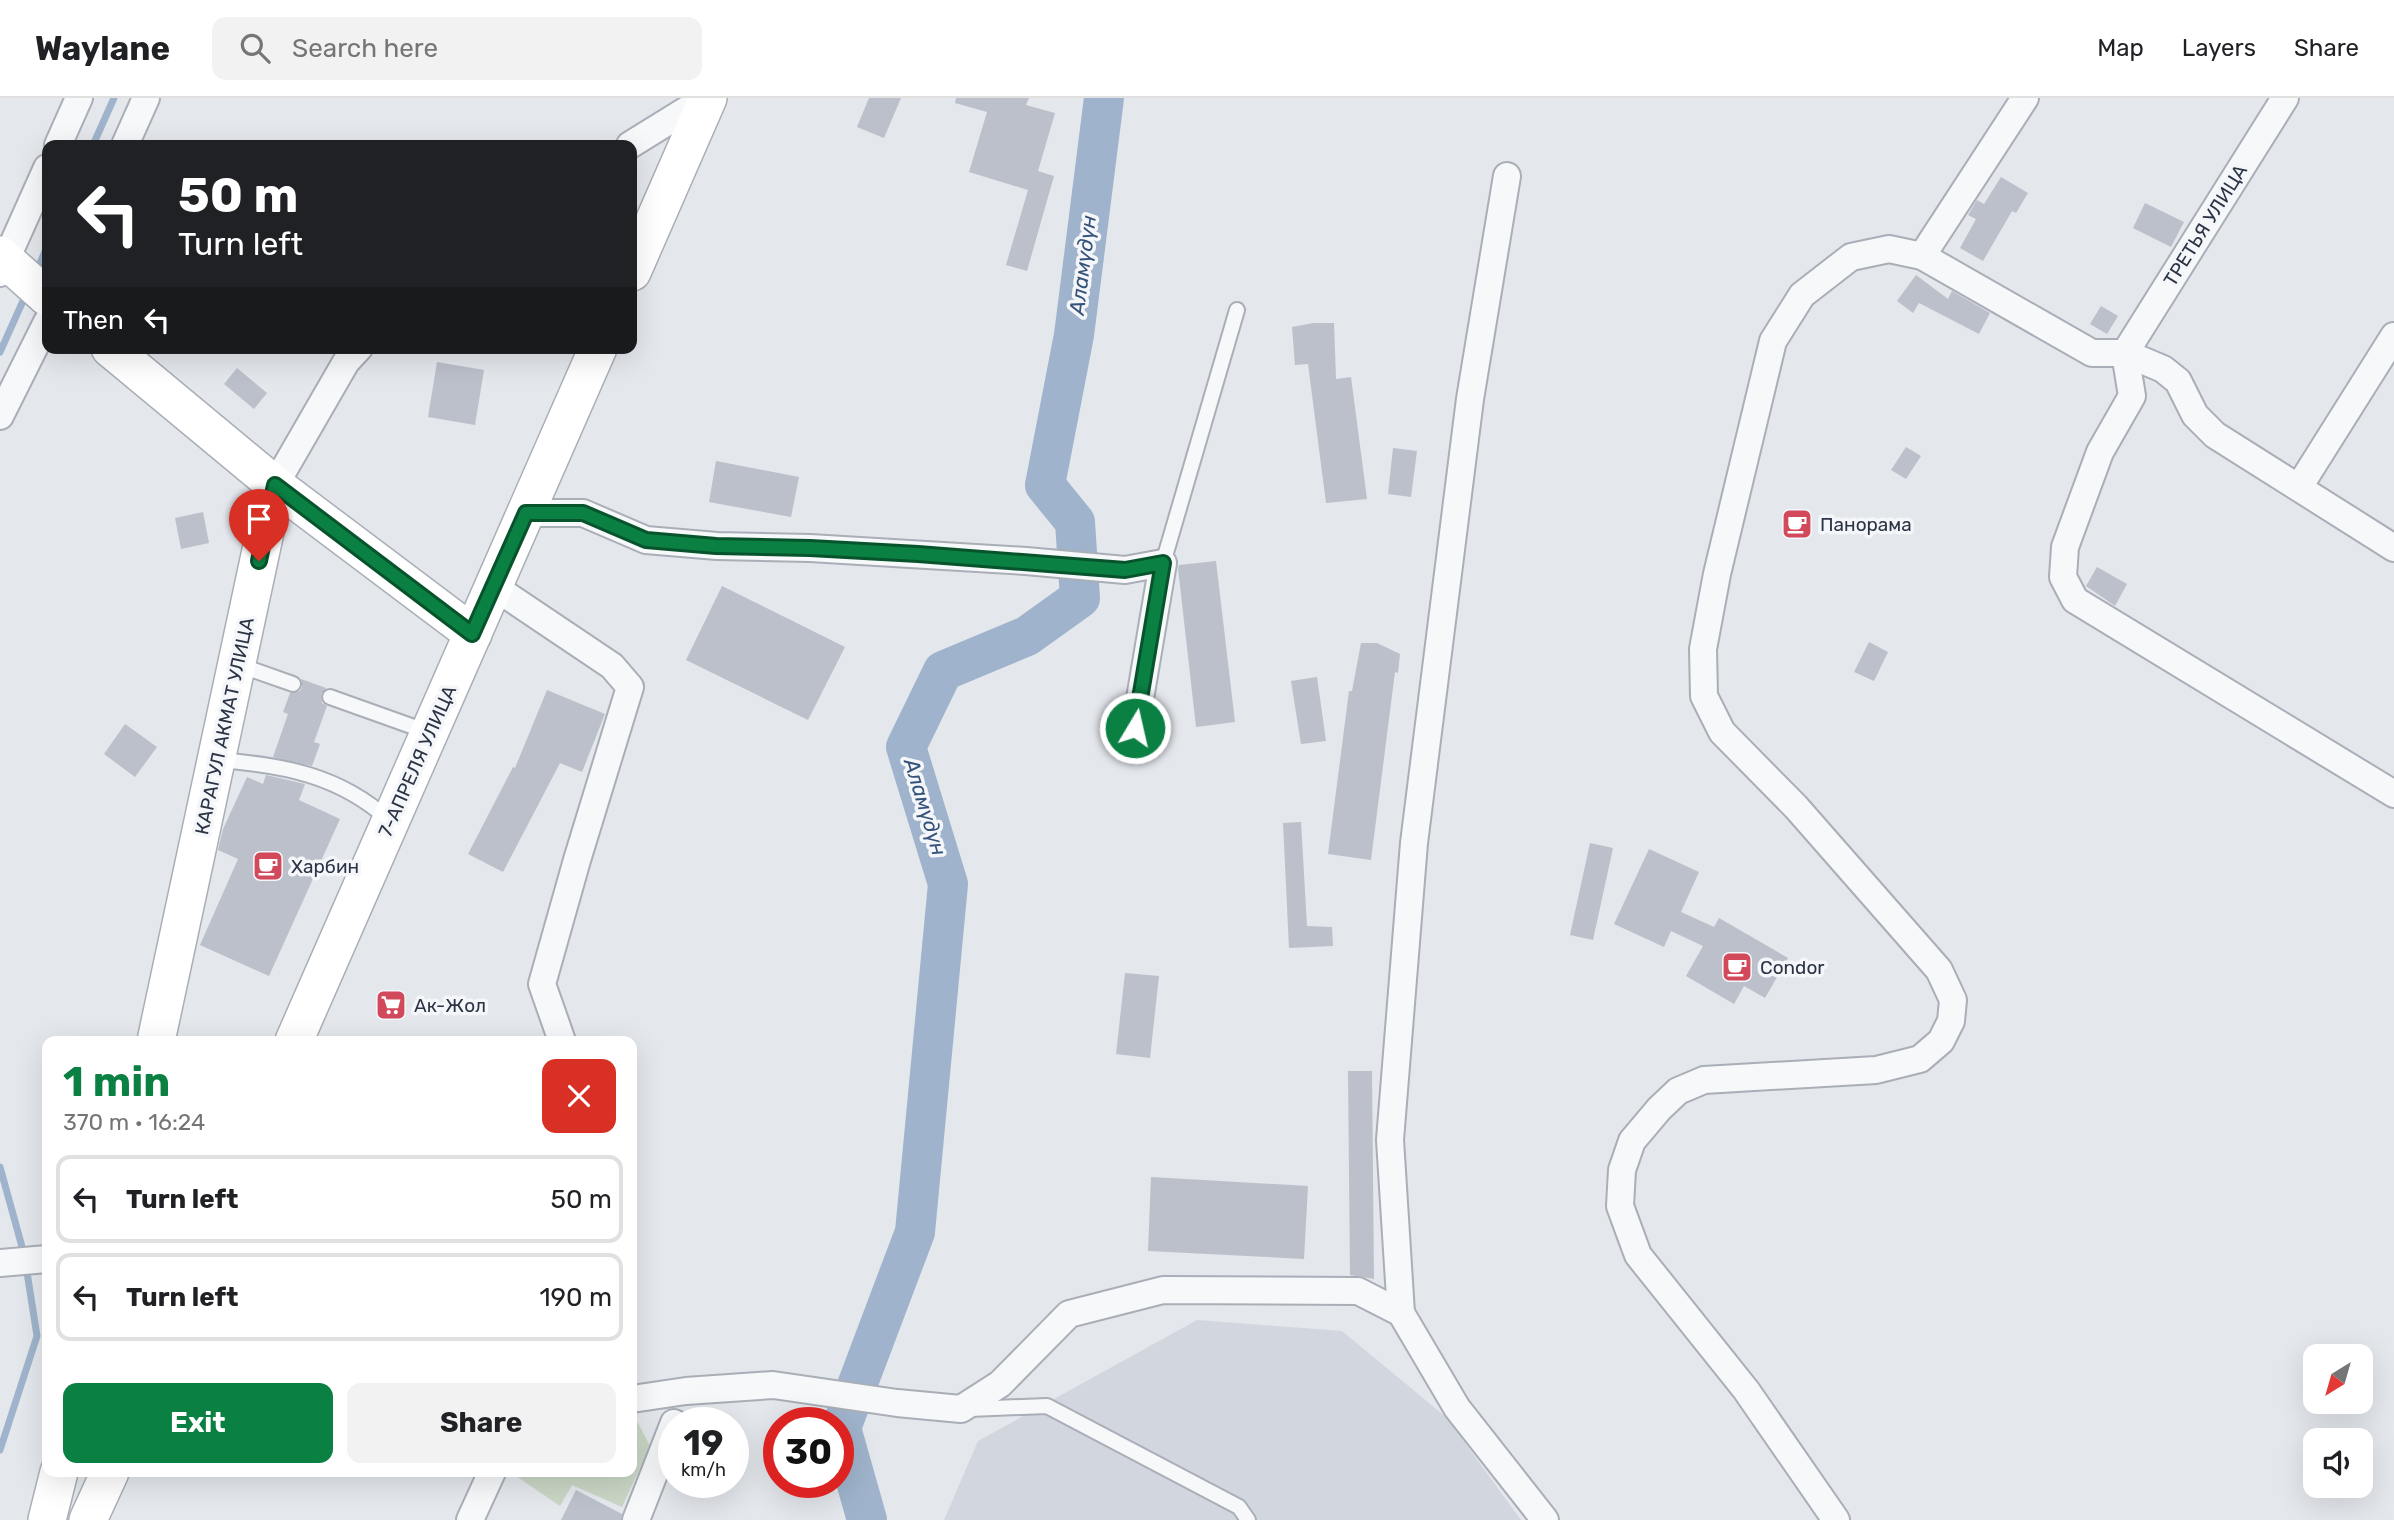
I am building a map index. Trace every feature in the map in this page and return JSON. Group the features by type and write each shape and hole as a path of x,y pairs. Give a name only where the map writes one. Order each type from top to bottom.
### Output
{"street":[{"path":"60,140 79,98"},
{"path":"127,140 146,98"},
{"path":"637,141 707,98"},
{"path":"637,260 707,98"},
{"path":"1922,256 2025,98"},
{"name":"ТРЕТЬЯ УЛИЦА","path":"2125,353 2285,98"},
{"path":"1507,176 1470,399 1414,843 1390,1140 1401,1313 1457,1408 1545,1520"},
{"path":"0,416 23,282 42,193"},
{"path":"1836,1520 1746,1390 1638,1255 1620,1206 1622,1170 1632,1142 1678,1091 1704,1080 1876,1070 1920,1059 1941,1041 1951,1021 1953,1000 1940,970 1796,807 1722,732 1704,696 1703,649 1715,586 1773,341 1802,295 1851,257 1889,249 1922,256 2092,353 2125,353 2163,369 2178,381 2195,415 2215,435 2394,548"},
{"path":"2299,487 2394,336"},
{"path":"2125,353 2132,396 2099,452 2065,547 2063,577 2075,600 2394,794"},
{"path":"117,354 275,485 472,634"},
{"name":"КАРАГУЛ АКМАТ УЛИЦА","path":"157,1036 275,485 346,362 353,354"},
{"name":"7-АПРЕЛЯ УЛИЦА","path":"296,1036 595,354"},
{"path":"526,513 583,513 646,540 716,546 810,548 1027,561 1125,570 1163,563 1135,728"},
{"path":"493,586 612,666 630,687 542,984 560,1036"},
{"path":"0,1263 42,1259"},
{"path":"637,1398 686,1391 774,1385 897,1403 961,1409 1000,1384 1069,1314 1163,1290 1358,1291 1401,1313"},
{"path":"680,1407 686,1391"},
{"path":"636,1520 658,1464"},
{"path":"47,1520 58,1477"},
{"path":"88,1520 108,1477"},
{"path":"470,1520 490,1477"}],"lane":[{"path":"1163,563 1237,310"},
{"path":"237,664 293,684"},
{"path":"330,697 430,732"},
{"path":"216,760 270,764 342,786 369,802 390,821"},
{"path":"961,1409 1047,1406 1239,1507 1248,1520"}],"shaded area":[{"path":"1197,1320 1342,1331 1446,1417 1521,1520 944,1520 978,1441"}],"green space":[{"path":"637,1423 650,1446 637,1474"},
{"path":"517,1477 636,1477 622,1507 572,1485 560,1506"}],"building":[{"path":"869,98 901,98 884,138 857,127"},
{"path":"956,98 1029,98 1026,105 1055,113 1038,171 1054,176 1027,271 1006,265 1028,190 969,172 987,112 955,103"},
{"path":"2001,177 2028,193 2016,213 2012,211 1983,261 1960,248 1976,219 1968,215 1977,200 1984,204"},
{"path":"2145,203 2184,222 2171,247 2133,228"},
{"path":"1916,275 1948,299 1952,291 1990,313 1979,334 1919,303 1913,313 1897,301"},
{"path":"2101,306 2118,316 2107,334 2090,324"},
{"path":"1334,323 1336,379 1351,377 1367,499 1326,503 1308,364 1295,365 1292,327"},
{"path":"437,362 484,370 475,425 428,417"},
{"path":"237,368 267,393 254,409 224,384"},
{"path":"1906,447 1921,456 1906,479 1891,470"},
{"path":"1393,448 1417,451 1411,497 1388,494"},
{"path":"716,461 799,477 791,517 709,502"},
{"path":"203,512 209,543 181,549 175,518"},
{"path":"1216,561 1235,722 1196,727 1178,568 1179,565"},
{"path":"2097,567 2127,584 2115,606 2086,586"},
{"path":"722,586 845,647 808,720 686,660"},
{"path":"1869,642 1888,652 1874,681 1854,672"},
{"path":"1361,643 1377,643 1400,654 1398,673 1395,672 1371,860 1328,854 1349,691 1352,691"},
{"path":"1317,677 1326,741 1301,744 1291,681"},
{"path":"301,679 326,688 321,694 322,703 327,706 314,742 320,744 312,766 273,757 288,714 283,712 290,693 300,691"},
{"path":"547,690 605,714 582,772 560,763 503,872 468,854 513,767 515,768"},
{"path":"125,724 157,747 135,777 104,754"},
{"path":"266,775 305,784 299,800 340,819 269,976 200,945 238,859 218,850 223,829 247,777 263,784"},
{"path":"1301,822 1307,926 1332,927 1333,946 1289,948 1283,823"},
{"path":"1590,843 1613,848 1593,940 1570,935"},
{"path":"1649,849 1699,872 1681,912 1714,927 1719,918 1788,958 1765,998 1744,986 1734,1004 1686,976 1703,946 1671,931 1664,947 1614,924"},
{"path":"1125,973 1159,976 1150,1058 1116,1054"},
{"path":"1348,1071 1372,1071 1374,1279 1350,1275"},
{"path":"1151,1177 1308,1186 1304,1259 1148,1251"},
{"path":"576,1490 622,1514 621,1520 561,1520"}],"waterway":[{"path":"95,140 114,98"},
{"name":"Аламүдүн","path":"867,1520 841,1428 915,1232 948,884 906,747 943,671 1027,636 1080,598 1075,522 1045,485 1074,335 1104,98"},
{"path":"36,272 42,258"},
{"path":"0,352 27,292"},
{"path":"0,1167 24,1254"},
{"path":"0,1450 37,1336 26,1266"}],"place":[{"name":"Панорама","path":"1797,524"},
{"name":"Харбин","path":"268,866"},
{"name":"Condor","path":"1737,967"},
{"name":"Ак-Жол","path":"391,1005"}],"route":[{"path":"259,561 275,485 472,634 526,513 583,513 646,540 716,546 810,548 1027,561 1125,570 1163,563 1135,728"}]}
